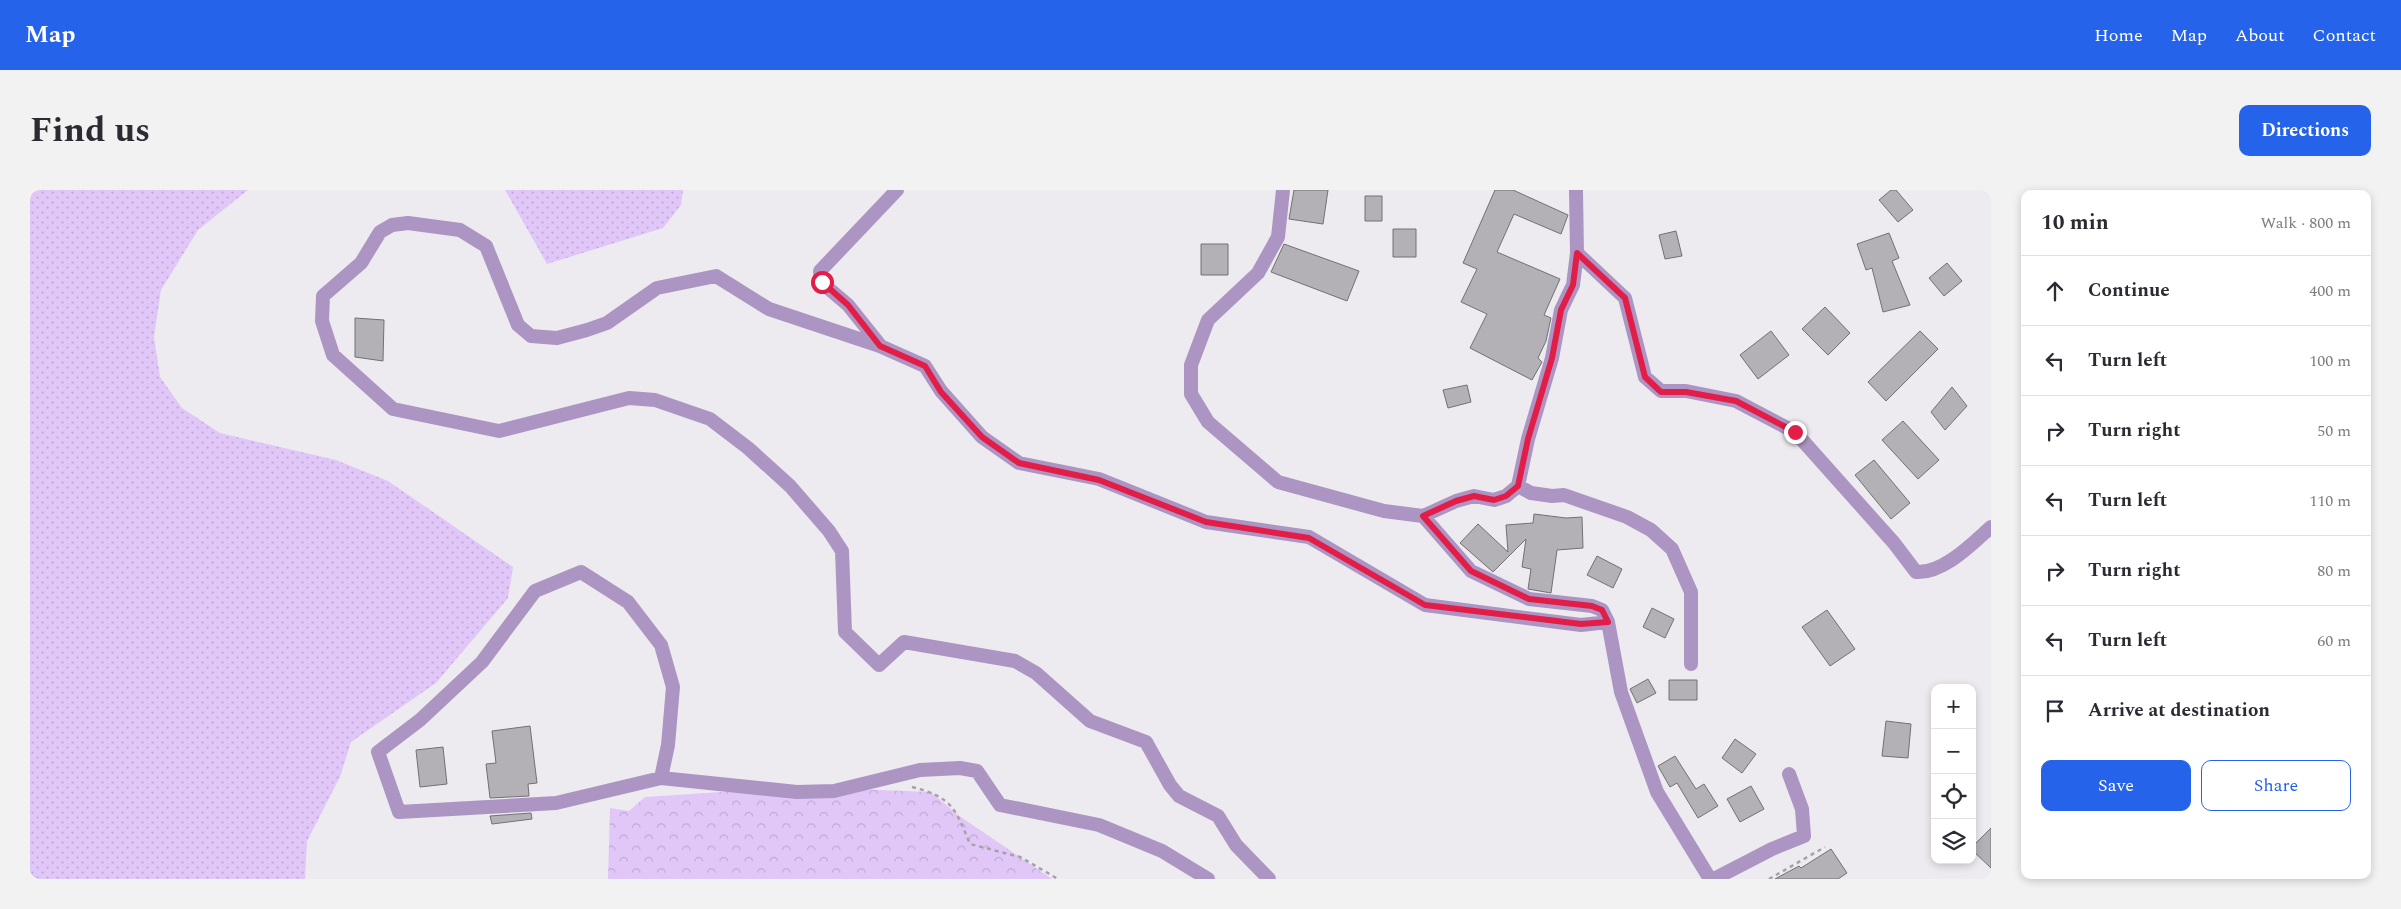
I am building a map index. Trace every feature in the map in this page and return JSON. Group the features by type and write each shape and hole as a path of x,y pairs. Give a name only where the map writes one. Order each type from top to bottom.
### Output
{"street":[{"path":"880,346 848,305 822,282 820,270 897,190"},
{"path":"1283,190 1278,237 1258,273 1208,320 1191,365 1191,394 1208,422 1278,482 1384,511 1423,516 1456,501 1474,496 1494,500 1506,496 1518,486 1528,439 1552,358 1561,310 1573,285 1577,253 1576,190"},
{"path":"1269,879 1236,845 1218,816 1179,796 1170,785 1146,742 1090,721 1036,673 1015,661 904,642 879,665 844,632 842,552 829,531 790,486 748,448 710,419 655,400 629,398 500,431 393,409 333,355 322,321 323,296 362,263 380,232 392,225 408,223 460,230 486,246 518,325 531,336 557,338 587,330 607,323 657,288 716,276 769,309 880,346 925,366 941,392 982,437 1019,463 1099,480 1206,522 1309,538 1425,605 1581,624 1608,622"},
{"path":"1577,253 1625,298 1645,377 1661,392 1686,392 1736,401 1795,432 1894,543 1916,572 1927,573 1948,562 1991,527"},
{"path":"1518,486 1531,493 1552,496 1564,495 1627,517 1651,530 1672,548 1691,592 1691,664"},
{"path":"1423,516 1471,571 1529,599 1592,606 1602,610 1608,622 1621,692 1657,792 1710,879"},
{"path":"661,778 668,745 673,687 661,645 628,602 581,572 535,591 482,662 420,720 378,752 399,812 556,804 661,778 797,792 834,791 920,770 960,768 977,772 1000,805 1099,825 1162,851 1208,879"},
{"path":"1714,879 1772,849 1804,836 1802,809 1789,774"}],"path":[{"path":"906,786 931,792 944,798 958,814 970,844 1020,857 1058,879"},
{"path":"1769,879 1825,847"}],"green space":[{"path":"30,190 248,190 198,230 161,290 154,337 160,377 182,408 220,433 336,460 388,481 513,567 508,598 436,683 351,742 340,777 307,841 305,879 30,879"},
{"path":"505,190 683,190 681,205 663,228 547,264"},
{"path":"801,787 931,792 958,815 1052,879 608,879 610,808 629,811 645,797"}],"building":[{"path":"1294,190 1328,190 1323,224 1289,219"},
{"path":"1495,190 1513,190 1568,215 1561,234 1514,214 1497,252 1560,279 1544,315 1551,318 1546,341 1538,358 1542,362 1532,380 1470,348 1487,314 1461,302 1477,269 1463,263"},
{"path":"1891,190 1896,190 1913,210 1898,222 1879,200"},
{"path":"1365,196 1382,196 1382,221 1365,221"},
{"path":"1393,229 1416,229 1416,257 1393,257"},
{"path":"1676,231 1682,256 1665,259 1659,235"},
{"path":"1889,233 1899,258 1892,261 1910,305 1883,312 1872,268 1866,270 1857,244"},
{"path":"1201,244 1228,244 1228,275 1201,275"},
{"path":"1284,244 1359,271 1347,301 1271,272"},
{"path":"1947,263 1962,281 1944,296 1929,278"},
{"path":"1825,307 1850,333 1828,355 1802,329"},
{"path":"355,318 384,320 383,361 355,357"},
{"path":"1771,331 1789,355 1758,379 1740,355"},
{"path":"1920,331 1938,349 1886,401 1868,382"},
{"path":"1467,385 1471,402 1448,408 1443,390"},
{"path":"1952,387 1967,406 1945,430 1931,412"},
{"path":"1903,421 1939,460 1918,479 1882,440"},
{"path":"1874,460 1910,503 1891,519 1855,475"},
{"path":"1534,514 1566,518 1582,517 1583,548 1557,550 1551,593 1528,589 1531,569 1522,567 1526,539 1493,572 1460,543 1478,524 1508,552 1506,525 1533,523"},
{"path":"1597,556 1622,569 1613,588 1587,575"},
{"path":"1652,608 1674,619 1665,638 1643,627"},
{"path":"1827,610 1855,649 1830,666 1802,627"},
{"path":"1648,679 1656,693 1637,703 1630,689"},
{"path":"1669,680 1697,680 1697,700 1669,700"},
{"path":"1886,721 1911,724 1908,758 1882,756"},
{"path":"530,726 537,783 528,784 529,796 490,798 486,764 496,763 492,731"},
{"path":"1735,739 1756,754 1742,773 1722,758"},
{"path":"443,747 447,784 420,787 416,750"},
{"path":"1675,756 1696,789 1704,784 1718,806 1698,818 1677,783 1670,787 1658,766"},
{"path":"1751,786 1764,809 1740,822 1727,799"},
{"path":"531,813 532,819 492,824 490,816"},
{"path":"1991,828 1991,868 1976,854 1976,843"},
{"path":"1831,849 1847,873 1838,879 1775,879 1799,866 1801,868"}],"route":[{"path":"822,282 848,305 880,346 925,366 941,392 982,437 1019,463 1099,480 1206,522 1309,538 1425,605 1581,624 1608,622 1602,610 1592,606 1529,599 1471,571 1423,516 1456,501 1474,496 1494,500 1506,496 1518,486 1528,439 1552,358 1561,310 1573,285 1577,253 1625,298 1645,377 1661,392 1686,392 1736,401 1795,432"}]}
